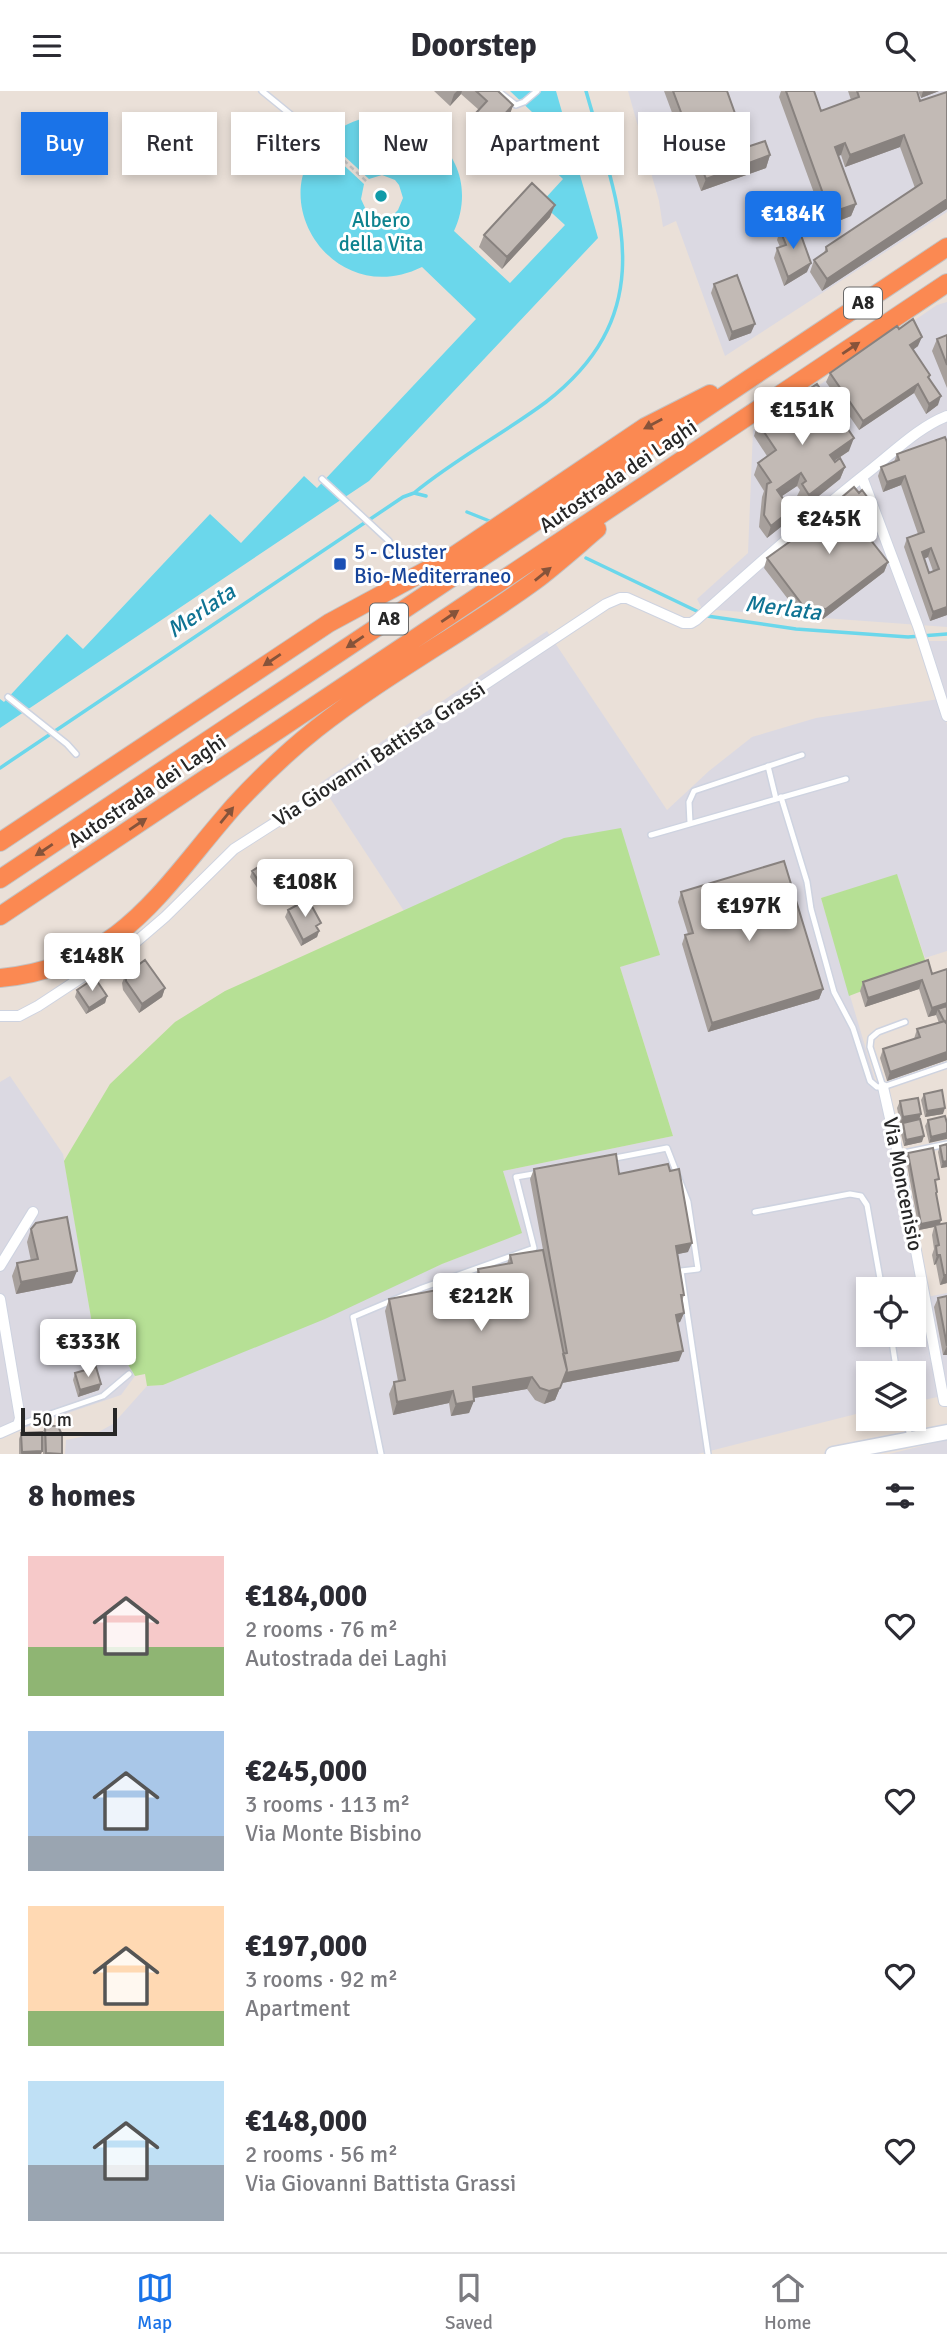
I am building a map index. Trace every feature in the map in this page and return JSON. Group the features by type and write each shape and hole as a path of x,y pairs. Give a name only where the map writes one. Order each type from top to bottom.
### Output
{"highway":[{"name":"Autostrada dei Laghi","path":"0,879 947,247"},
{"name":"Autostrada dei Laghi","path":"0,916 947,283"},
{"path":"0,842 328,622 455,555 645,428 779,360"},
{"path":"0,978 56,968 85,956 114,937 158,898 236,804 294,747 361,696 536,580 673,467"}],"main road":[{"path":"834,1454 867,1451 947,1433"}],"street":[{"name":"Via Giovanni Battista Grassi","path":"0,1016 19,1016 38,1006 138,941 234,849 607,604 620,598 627,599 682,623 696,620 736,582 862,477 931,423 947,416"},
{"path":"862,477 918,626 947,716"},
{"name":"Via Moncenisio","path":"883,1087 944,1401 947,1401"},
{"path":"0,1266 33,1212"},
{"path":"0,1299 20,1419 18,1425 0,1433"}],"lane":[{"path":"262,91 288,112"},
{"path":"498,91 511,103 519,105 537,91"},
{"path":"322,479 389,541"},
{"path":"8,697 76,754"},
{"path":"690,823 689,802 694,791 802,755"},
{"path":"768,766 807,882 811,909 834,992 853,1028 870,1081 877,1087 883,1087 947,1065"},
{"path":"651,835 846,779"},
{"path":"883,1087 870,1048 871,1038 878,1032 905,1022"},
{"path":"898,1154 947,1144"},
{"path":"598,1161 667,1148 688,1202 698,1269 681,1271 709,1454"},
{"path":"380,1454 354,1317 422,1288 534,1248 516,1177 544,1172"},
{"path":"755,1212 850,1194 861,1196 867,1205 881,1277"},
{"path":"18,1425 103,1396 129,1374"},
{"path":"909,1431 911,1439"}],"path":[{"path":"345,161 367,182"}],"shaded area":[{"path":"628,91 947,91 947,212 725,356 676,221 663,227 652,175 750,175 750,112 638,112 638,126"},
{"path":"947,302 947,627 702,609 697,599 748,553 753,430 937,305"},
{"path":"547,631 667,810 709,771 752,737 816,718 939,699 947,725 947,951 925,958 897,875 821,898 881,1100 918,1277 856,1277 856,1347 926,1347 926,1297 947,1293 947,1395 926,1399 926,1361 856,1361 856,1414 698,1454 65,1454 66,1440 95,1434 113,1424 147,1386 163,1385 442,1264 521,1233 503,1171 673,1136 620,967 659,955 437,897 404,911 320,783"},
{"path":"926,641 947,641 947,700"},
{"path":"10,1076 63,1154 99,1363 121,1353 135,1376 121,1395 0,1436 0,1082"},
{"path":"947,1440 947,1454 889,1454"}],"green space":[{"path":"621,828 660,955 620,967 673,1136 503,1171 522,1233 442,1264 325,1319 163,1385 147,1386 145,1374 135,1376 121,1353 99,1364 64,1161 110,1084 175,1022 225,991 564,838"},
{"path":"897,874 927,966 849,996 821,898"}],"water":[{"path":"510,91 556,91 562,112 532,112"},
{"path":"359,120 359,175 452,175 452,159 462,189 461,206 454,231 510,283 565,225 541,203 563,179 559,175 580,175 598,238 369,481 0,728 0,699 4,702 67,634 83,649 210,514 241,543 304,476 317,488 476,319 422,267 388,277 357,273 332,258 313,236 302,210 302,181 304,175 345,175 345,126"}],"pier":[{"path":"345,157 359,170 359,175 365,175 369,179 382,175 395,180 403,198 398,210 393,215 379,218 367,212 361,199 364,184 345,166"}],"building":[{"path":"476,91 498,91 513,105 507,112 477,112 487,101"},
{"path":"673,91 727,91 734,112 681,112"},
{"path":"786,91 814,91 821,111 859,97 857,91 917,91 920,101 947,92 947,199 827,279 814,260 827,251 826,247 922,183 904,135 850,155 845,143 835,147 856,204 830,213"},
{"path":"765,141 770,155 750,162 750,146"},
{"path":"532,183 555,205 507,257 484,235"},
{"path":"797,224 811,263 788,277 777,248 786,245 780,230"},
{"path":"737,275 755,324 732,332 714,284"},
{"path":"913,319 922,337 910,345 941,396 929,404 918,384 863,421 830,373 897,326 899,329"},
{"path":"947,335 947,365 937,339"},
{"path":"817,384 854,438 830,455 835,462 840,458 845,467 809,495 802,484 806,481 801,473 777,490 791,510 771,526 764,515 767,484 771,482 758,463 776,450 758,423"},
{"path":"945,437 947,442 947,607 933,612 907,538 924,532 905,476 887,482 881,467 899,460 897,454","holes":["931,548 939,569 929,573 922,552"]},
{"path":"854,487 859,493 862,490 871,502 861,510 859,507 853,512 858,518 855,520 888,562 826,609 804,607 767,558 838,507 835,503"},
{"path":"784,861 823,989 712,1023 685,935 693,933 681,892"},
{"path":"263,864 280,889 269,897 252,871"},
{"path":"308,899 321,923 316,926 319,931 303,940 288,910"},
{"path":"145,960 165,988 142,1004 126,981 126,974"},
{"path":"928,960 932,974 947,969 947,1003 932,1008 922,980 868,998 863,982"},
{"path":"95,978 107,996 89,1008 77,990"},
{"path":"947,1006 947,1024 938,1009"},
{"path":"945,1021 947,1052 890,1072 883,1049 920,1037 917,1029"},
{"path":"942,1090 945,1108 927,1111 924,1094"},
{"path":"918,1098 921,1114 903,1117 900,1101"},
{"path":"945,1116 947,1133 931,1137 928,1120"},
{"path":"920,1119 924,1136 906,1140 903,1123"},
{"path":"947,1144 947,1161 943,1162 940,1146"},
{"path":"933,1148 939,1179 935,1180 941,1220 921,1224 908,1153"},
{"path":"616,1154 619,1174 668,1164 670,1171 679,1169 692,1243 676,1246 684,1295 681,1295 684,1313 676,1315 683,1351 566,1373 563,1354 567,1353 534,1169"},
{"path":"67,1217 77,1271 21,1282 17,1263 38,1259 31,1229 36,1223"},
{"path":"947,1223 947,1275 944,1275 940,1255 937,1255 936,1246 939,1245 935,1225"},
{"path":"543,1250 567,1370 560,1388 549,1391 540,1388 532,1377 473,1387 474,1401 456,1404 453,1391 397,1402 394,1382 405,1380 389,1299 459,1286 458,1278 479,1274 478,1269 512,1263 510,1255"},
{"path":"947,1296 947,1346 938,1298"},
{"path":"96,1367 101,1384 80,1390 75,1373"},
{"path":"45,1426 58,1426 62,1435 62,1454 46,1453"},
{"path":"42,1432 42,1451 22,1452 21,1433"}],"waterway":[{"path":"414,493 546,402 583,367 606,332 619,295 623,257 611,177 586,91"},
{"name":"Merlata","path":"0,768 403,497 414,493 426,496"},
{"name":"Merlata","path":"467,512 492,522"},
{"name":"Merlata","path":"586,558 707,616 796,629 908,637 947,634"}],"place":[{"name":"Albero della Vita","path":"381,196"},
{"name":"5 - Cluster Bio-Mediterraneo","path":"340,564"}]}
